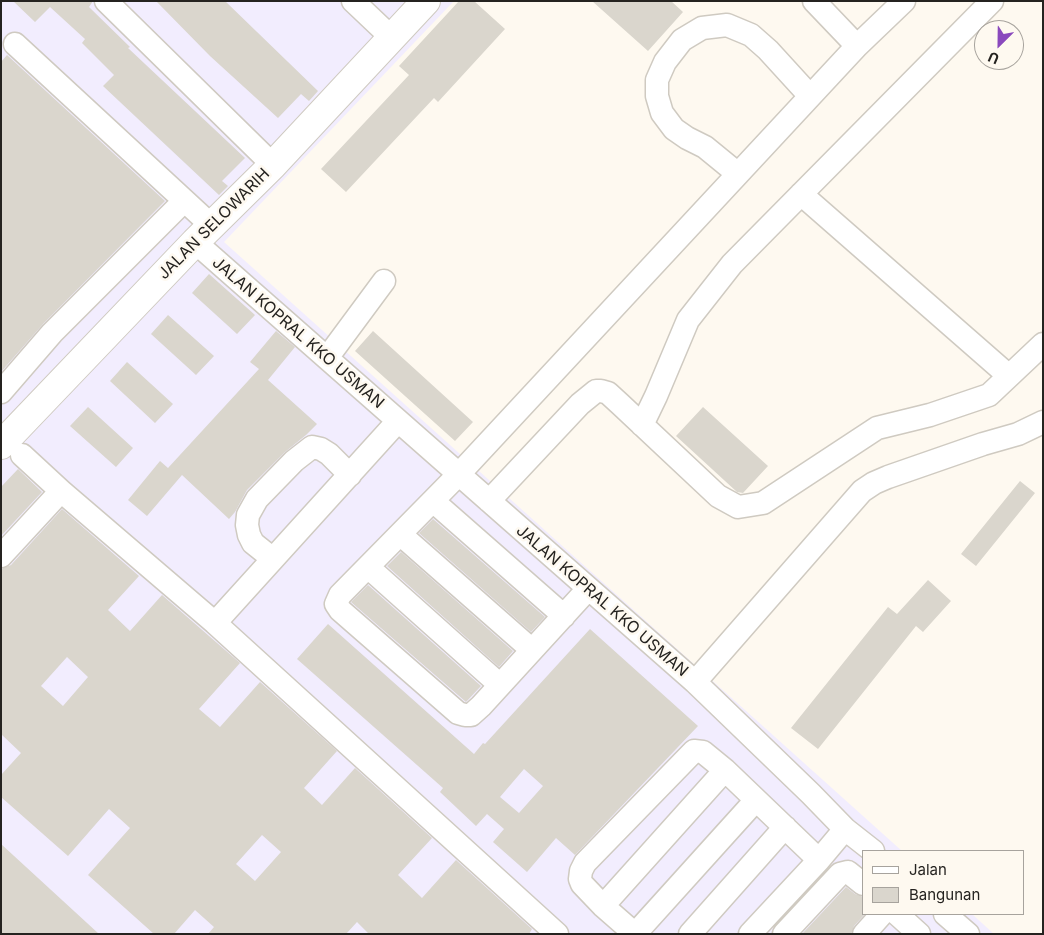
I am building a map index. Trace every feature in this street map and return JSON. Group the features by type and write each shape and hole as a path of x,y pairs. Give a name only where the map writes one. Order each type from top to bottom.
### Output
{"main road":[{"name":"JALAN SELOWARIH","path":"8,443 204,234 273,165 426,1"}],"street":[{"path":"106,1 273,165"},
{"path":"353,1 392,38"},
{"path":"814,1 856,46"},
{"path":"588,589 471,715 458,713 340,610 336,604 340,595 459,474 856,46 904,1"},
{"path":"642,425 688,320 732,264 992,1"},
{"path":"738,174 705,146 687,138 674,129 662,113 657,96 658,80 665,62 682,40 702,28 727,25 751,36 768,50 810,96"},
{"name":"JALAN KOPRAL KKO USMAN","path":"15,44 184,201 204,234 327,358 694,682 862,490 888,477 1018,434 1043,422"},
{"path":"801,194 1009,376"},
{"path":"1,392 52,333 184,201"},
{"path":"327,358 384,281"},
{"path":"489,501 580,404 596,391 608,393 718,496 738,507 764,503 877,428 930,415 990,395 1043,344"},
{"path":"216,623 398,421"},
{"path":"8,443 61,491 216,623 557,934"},
{"path":"273,559 253,542 249,535 248,515 257,499 308,449 321,449 350,475"},
{"path":"1,556 61,491"},
{"path":"432,500 564,616"},
{"path":"400,534 532,650"},
{"path":"368,567 500,685"},
{"path":"694,682 845,829 872,850"},
{"path":"756,800 635,934 582,884 580,878 581,871 585,863 694,751 703,752 725,770 819,860"},
{"path":"604,906 725,770"},
{"path":"690,934 785,828"},
{"path":"750,934 819,860 845,829"},
{"path":"784,934 840,874 848,872 862,883"},
{"path":"864,934 881,915"},
{"path":"898,915 919,934"}],"shaded area":[{"path":"1,1 454,1 224,242 901,850 862,850 862,915 973,915 994,934 1,934"}],"building":[{"path":"13,1 93,1 89,7 130,47 128,48 245,158 222,181 228,186 219,195 103,86 114,75 82,43 85,39 50,7 35,22"},
{"path":"156,1 225,1 318,91 309,101 301,94 278,118 210,56"},
{"path":"459,1 474,1 505,29 438,102 434,98 346,192 321,169 409,75 399,66"},
{"path":"592,1 671,1 683,12 648,51"},
{"path":"7,55 165,201 43,324 1,372 1,62"},
{"path":"209,274 255,315 237,334 192,293"},
{"path":"168,315 214,356 196,375 151,334"},
{"path":"276,331 295,347 268,380 317,424 285,452 247,490 229,519 182,475 147,516 128,500 160,461 168,468 259,369 250,362"},
{"path":"373,331 473,422 455,441 355,351"},
{"path":"127,362 173,404 155,423 110,381"},
{"path":"88,407 133,448 116,467 70,426"},
{"path":"703,407 768,466 743,493 737,492 676,436"},
{"path":"18,469 42,492 1,536 1,487"},
{"path":"1020,481 1035,493 976,566 961,554"},
{"path":"62,509 139,576 108,610 130,631 162,595 240,663 199,709 220,727 260,682 337,751 304,788 322,805 355,768 432,838 398,875 422,898 456,860 532,929 529,934 369,934 357,922 346,934 208,934 214,927 195,910 174,934 154,934 88,875 130,828 109,809 68,856 1,797 1,775 21,753 1,734 1,569 11,565","holes":["67,657 88,677 63,706 41,686","262,835 281,852 255,881 236,864"]},
{"path":"433,519 545,617 531,632 419,533"},
{"path":"401,552 513,651 499,667 387,566"},
{"path":"928,580 951,601 923,632 916,626 818,749 791,728 888,607 897,614"},
{"path":"368,585 481,686 466,702 351,602"},
{"path":"328,624 474,754 590,629 698,726 575,855 556,838 527,872 493,842 504,829 487,814 476,826 440,792 443,788 297,659","holes":["524,769 543,786 519,813 500,797"]},
{"path":"1,844 99,934 1,934"},
{"path":"846,887 862,897 862,915 864,915 854,926 851,934 802,934"}]}
